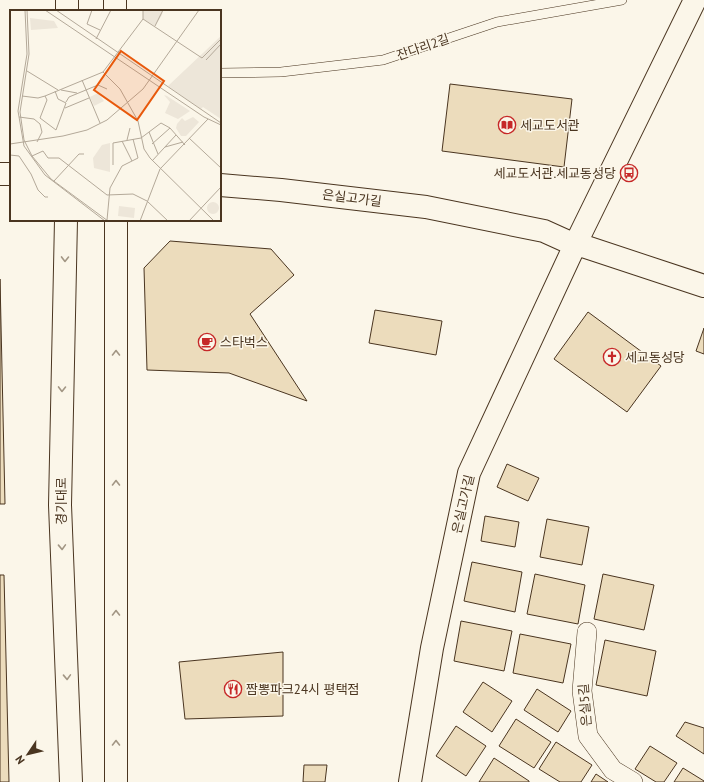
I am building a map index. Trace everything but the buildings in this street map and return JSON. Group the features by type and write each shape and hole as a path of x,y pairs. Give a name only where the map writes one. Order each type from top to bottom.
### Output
{"street":[{"path":"575,245 695,0"},
{"name":"은실고가길","path":"221,185 281,190 426,207 544,231 575,245 586,247 704,286"},
{"name":"경기대로","path":"66,221 60,505 70,782"},
{"path":"116,221 116,782"},
{"name":"은실고가길","path":"410,782 432,648 469,473 575,245"},
{"name":"은실5길","path":"587,632 582,691 588,736 613,770 633,782"}],"lane":[{"name":"잔다리2길","path":"221,73 281,72 383,60 497,22 622,0"}],"place":[{"name":"세교도서관","path":"507,125"},
{"name":"세교도서관.세교동성당","path":"629,173"},
{"name":"스타벅스","path":"207,342"},
{"name":"세교동성당","path":"612,357"},
{"name":"짬뽕파크24시 평택점","path":"233,689"}]}
